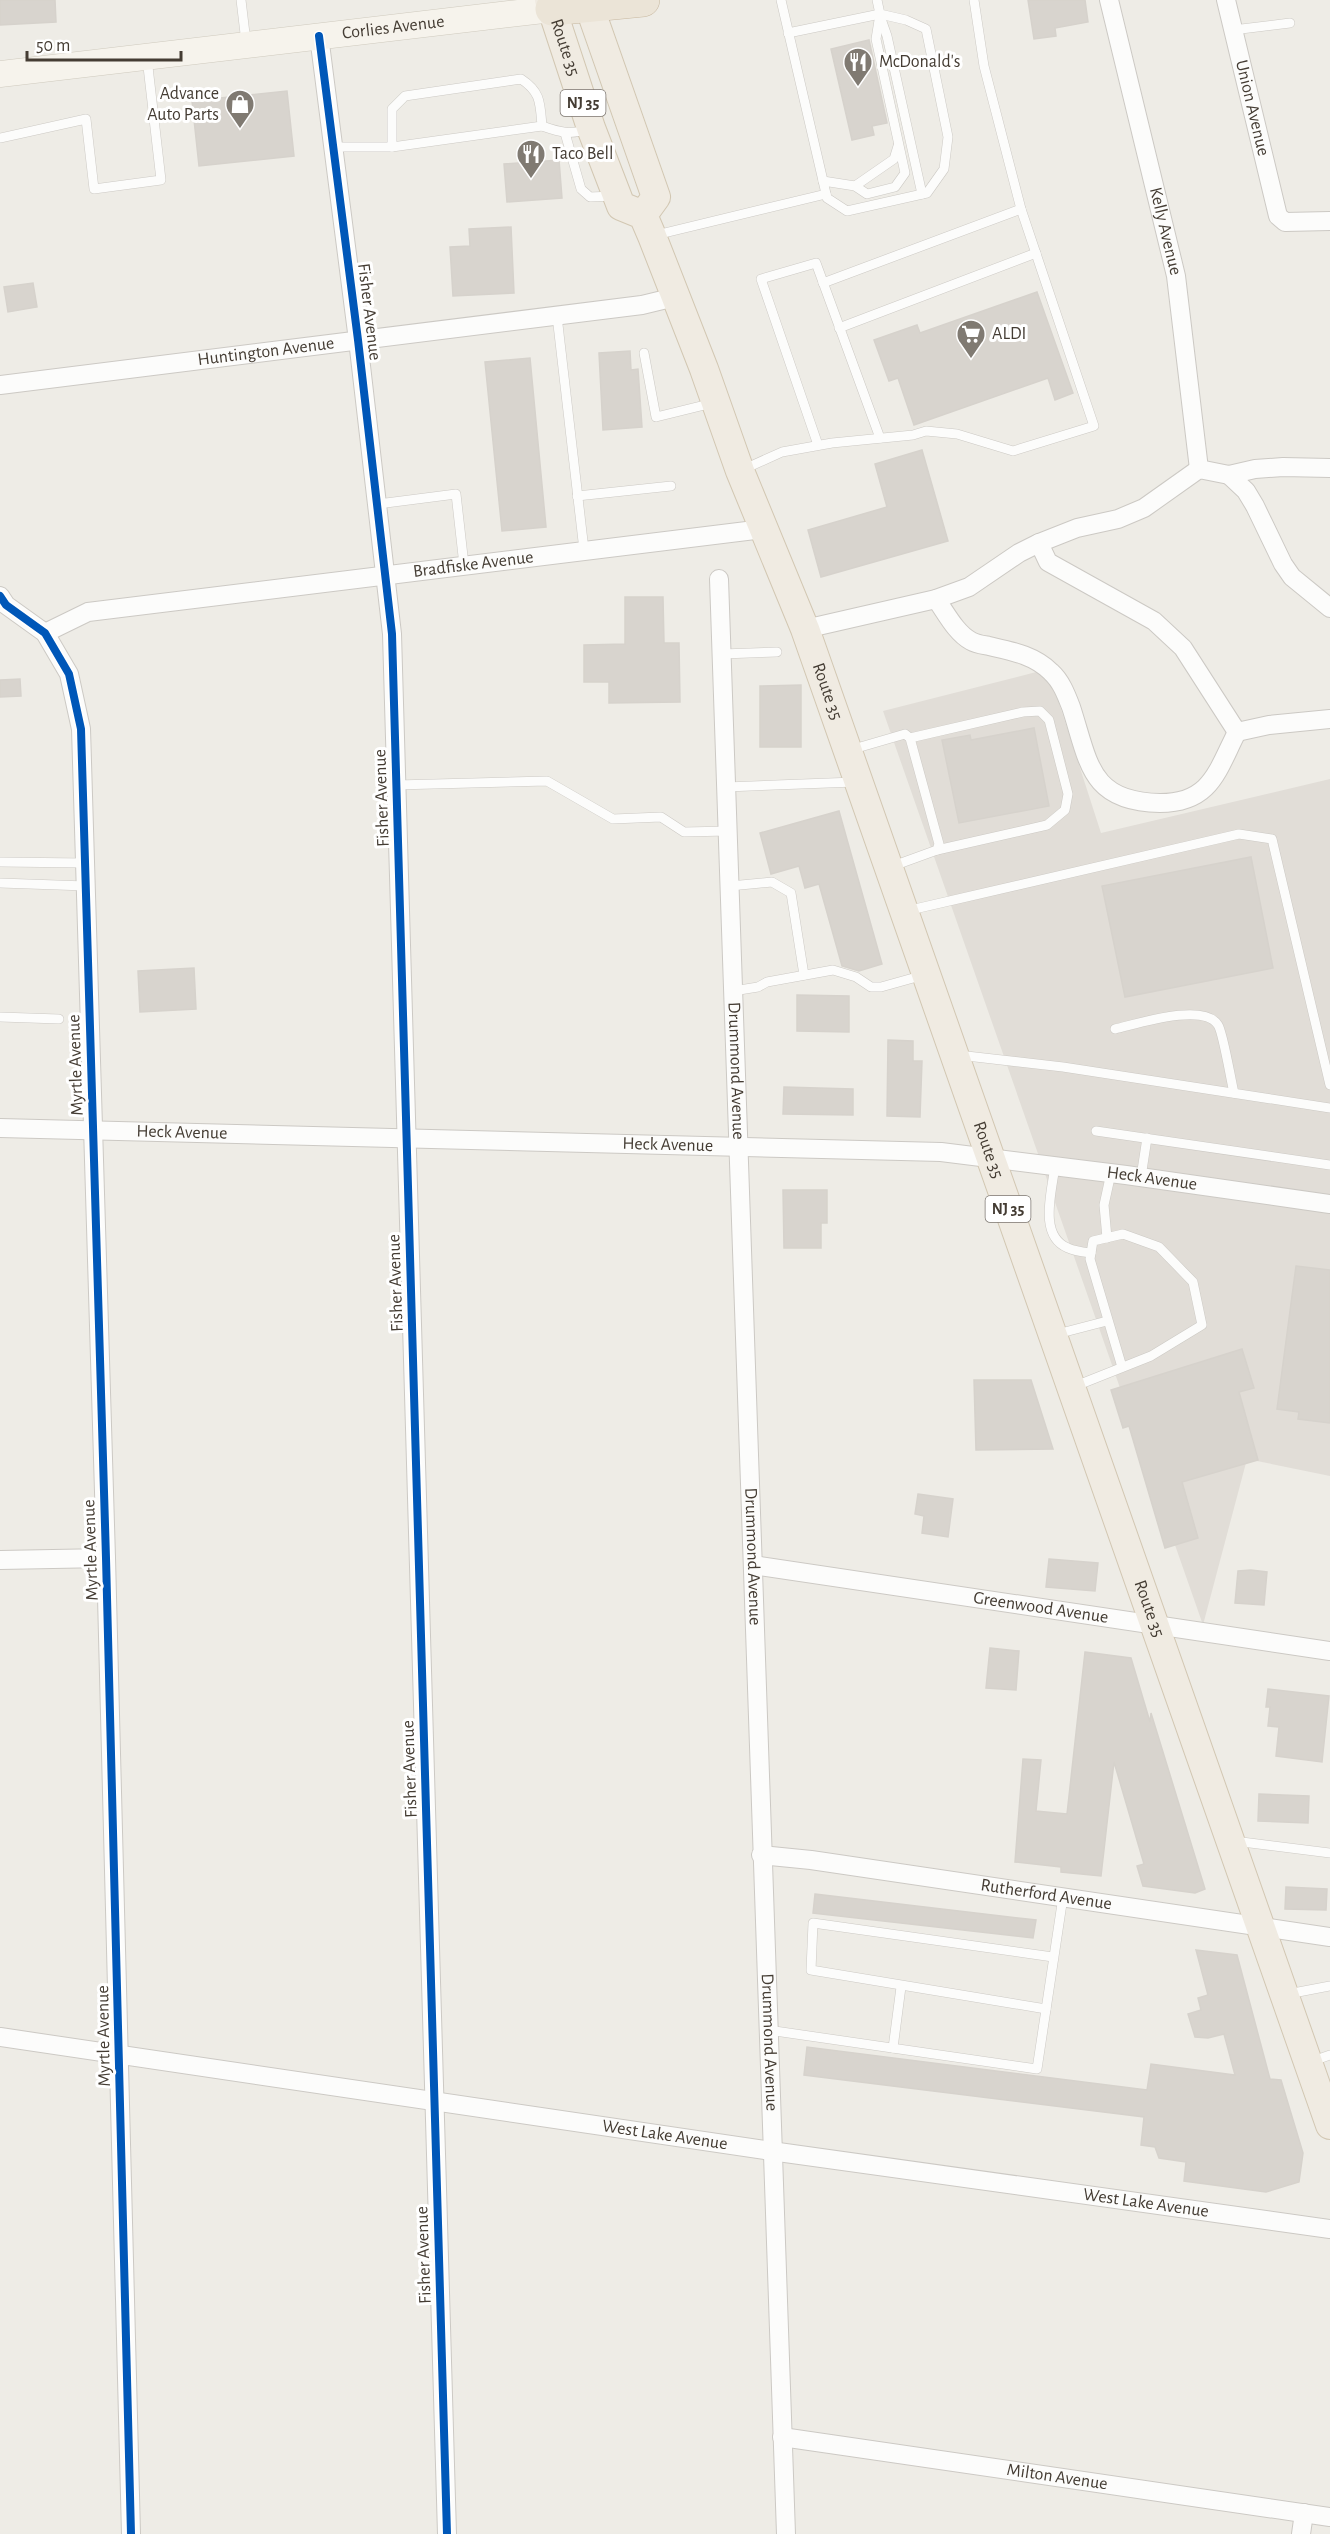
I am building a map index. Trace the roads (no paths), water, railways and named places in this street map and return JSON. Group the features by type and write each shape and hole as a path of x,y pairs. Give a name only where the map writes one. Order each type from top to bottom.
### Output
{"highway":[{"name":"Corlies Avenue","path":"550,5 643,0"}],"main road":[{"name":"Route 35","path":"588,3 656,197 648,226"},
{"name":"Corlies Avenue","path":"0,74 319,36 550,5"},
{"name":"Route 35","path":"550,5 578,130 617,195 621,206 648,226 740,471 806,629 1284,1995 1319,2059 1330,2125"}],"street":[{"name":"Kelly Avenue","path":"1109,0 1176,276 1199,469"},
{"name":"Union Avenue","path":"1226,0 1278,216 1285,222 1330,221"},
{"name":"Fisher Avenue","path":"319,36 358,340 392,634 447,2534"},
{"name":"Huntington Avenue","path":"0,385 642,305 675,297"},
{"path":"806,629 936,599 969,587 1019,553 1039,543 1077,528 1118,519 1144,508 1199,469 1229,475 1255,469 1283,467 1330,468"},
{"path":"1229,475 1246,491 1256,506 1283,564 1292,577 1330,608"},
{"name":"Bradfiske Avenue","path":"45,633 88,612 764,529"},
{"path":"1039,543 1048,562 1154,621 1183,648 1237,732"},
{"name":"Drummond Avenue","path":"719,579 771,2151 786,2534"},
{"name":"Myrtle Avenue","path":"0,596 6,605 45,633 69,674 81,729 106,1558 131,2534"},
{"path":"936,599 953,624 971,642 1019,653 1040,662 1053,673 1065,691 1092,771 1102,786 1110,792 1130,799 1151,802 1193,799 1203,791 1215,775 1237,732"},
{"path":"1237,732 1269,725 1330,719"},
{"name":"Heck Avenue","path":"0,1128 941,1152 1330,1204"},
{"path":"0,1560 106,1558"},
{"name":"Greenwood Avenue","path":"753,1565 1330,1651"},
{"name":"Rutherford Avenue","path":"762,1855 811,1860 1330,1937"},
{"name":"West Lake Avenue","path":"0,2037 771,2151 1330,2229"},
{"name":"Milton Avenue","path":"783,2437 1330,2517"},
{"path":"1301,2534 1304,2513"}],"lane":[{"path":"241,0 246,44"},
{"path":"781,0 788,33 827,198 847,211 927,193 944,169 948,137 926,29 906,20 880,14 788,33"},
{"path":"877,0 922,194"},
{"path":"740,471 782,452 818,445 913,435 926,431 957,434 1014,451 1094,426 1021,209 984,66 974,0"},
{"path":"823,181 855,186 867,194 895,187 905,173 876,39 880,14"},
{"path":"1233,30 1290,23"},
{"path":"0,138 86,119 94,189 161,180 147,55"},
{"path":"392,147 392,109 405,96 521,79 534,87 540,107 542,126"},
{"path":"334,147 392,147 542,126 578,130"},
{"path":"855,186 894,159 899,144"},
{"path":"648,226 826,194"},
{"path":"823,283 1021,209"},
{"path":"839,328 1036,253"},
{"path":"818,445 761,279 816,263 880,438"},
{"path":"557,316 584,550"},
{"path":"644,353 656,417 716,402"},
{"path":"577,496 671,486"},
{"path":"378,504 456,494 464,565"},
{"path":"722,654 777,652"},
{"path":"888,868 937,849 1047,825 1065,810 1068,794 1049,720 1040,711 1023,712 910,738"},
{"path":"847,751 905,734 910,738 939,844 937,849"},
{"path":"396,785 547,781 613,819 661,818 684,832 728,831"},
{"path":"726,786 858,782"},
{"path":"903,911 1239,834 1272,838 1330,1085"},
{"path":"0,862 85,863"},
{"path":"730,886 772,882 791,893 804,975"},
{"path":"0,883 86,886"},
{"path":"734,991 833,970 856,977 871,987 881,987 926,975"},
{"path":"1115,1029 1191,1013 1207,1016 1218,1025 1234,1093"},
{"path":"0,1017 59,1019"},
{"path":"954,1054 1063,1067 1330,1108"},
{"path":"1096,1131 1330,1165"},
{"path":"1141,1177 1147,1138"},
{"path":"1055,1166 1049,1212 1050,1231 1066,1248 1091,1253"},
{"path":"1107,1238 1104,1204 1111,1173"},
{"path":"1071,1388 1151,1356 1202,1325 1193,1282 1159,1247 1123,1234 1093,1242 1090,1258 1122,1367"},
{"path":"1052,1335 1107,1321"},
{"path":"1230,1840 1330,1853"},
{"path":"768,2030 1037,2069 1063,1897"},
{"path":"1046,2009 901,1987 811,1970 813,1923 1053,1957"},
{"path":"1284,1995 1330,1986"},
{"path":"893,2048 901,1987"}],"place":[{"name":"McDonald's","path":"858,88"},
{"name":"Advance Auto Parts","path":"240,130"},
{"name":"Taco Bell","path":"531,180"},
{"name":"ALDI","path":"971,360"}]}
